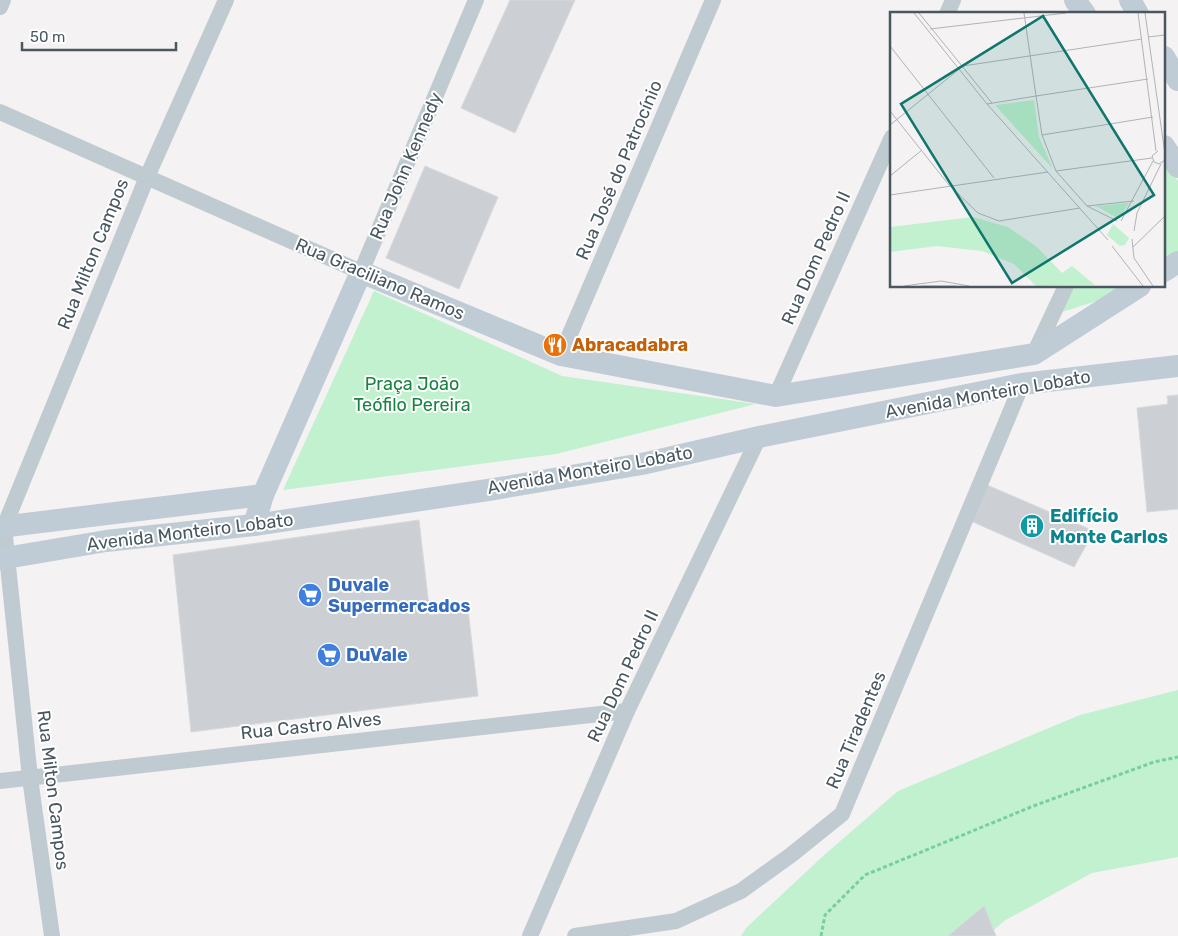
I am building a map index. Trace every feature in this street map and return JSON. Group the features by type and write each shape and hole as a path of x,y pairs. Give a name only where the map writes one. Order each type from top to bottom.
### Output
{"main road":[{"path":"1075,0 1084,12"},
{"path":"1130,0 1137,12"},
{"path":"1166,60 1178,80"},
{"path":"1166,149 1178,168"},
{"path":"1166,270 1178,262"},
{"name":"Rua Graciliano Ramos","path":"361,272 561,355 776,396"},
{"name":"Rua John Kennedy","path":"254,525 263,495 361,272"},
{"name":"Avenida Monteiro Lobato","path":"776,396 1034,354 1137,288"},
{"name":"Avenida Monteiro Lobato","path":"4,559 106,542 254,525 642,464 759,437 1022,384 1178,366"},
{"name":"Avenida Monteiro Lobato","path":"2,527 263,495"}],"street":[{"path":"0,7 3,0"},
{"name":"Rua Milton Campos","path":"52,936 30,778 4,559 2,527 146,177 226,0"},
{"name":"Rua John Kennedy","path":"361,272 476,0"},
{"name":"Rua José do Patrocínio","path":"561,355 713,0"},
{"path":"947,12 953,0"},
{"name":"Rua Graciliano Ramos","path":"0,112 361,272"},
{"name":"Rua Dom Pedro II","path":"776,396 890,141"},
{"path":"1034,354 1065,288"},
{"name":"Rua Tiradentes","path":"575,936 676,921 733,895 791,855 842,814 1022,384"},
{"name":"Rua Dom Pedro II","path":"530,936 627,710 759,437"},
{"name":"Rua Castro Alves","path":"0,781 627,710"}],"path":[{"path":"821,936 826,915 865,875 1036,804 1154,762 1178,757"}],"green space":[{"path":"1166,166 1178,181 1178,254 1166,263"},
{"path":"1074,288 1121,288 1097,301 1062,312"},
{"name":"Praça João Teófilo Pereira","path":"374,291 562,376 756,404 556,454 283,490"},
{"path":"1178,690 1178,857 1092,873 1004,921 987,936 741,936 746,928 822,857 898,791 1080,715"}],"building":[{"path":"510,0 575,0 515,133 461,108"},
{"path":"425,166 498,197 459,289 386,258"},
{"path":"1178,395 1178,509 1147,512 1137,408 1168,404 1167,396"},
{"name":"Edifício Monte Carlos","path":"987,485 1094,531 1074,567 971,521"},
{"name":"DuVale","path":"419,520 430,615 468,609 478,696 191,732 173,555"},
{"path":"984,906 996,936 948,936"}],"place":[{"name":"Abracadabra","path":"555,345"},
{"name":"Edifício Monte Carlos","path":"1032,526"},
{"name":"Duvale Supermercados","path":"310,595"},
{"name":"DuVale","path":"329,655"}]}
